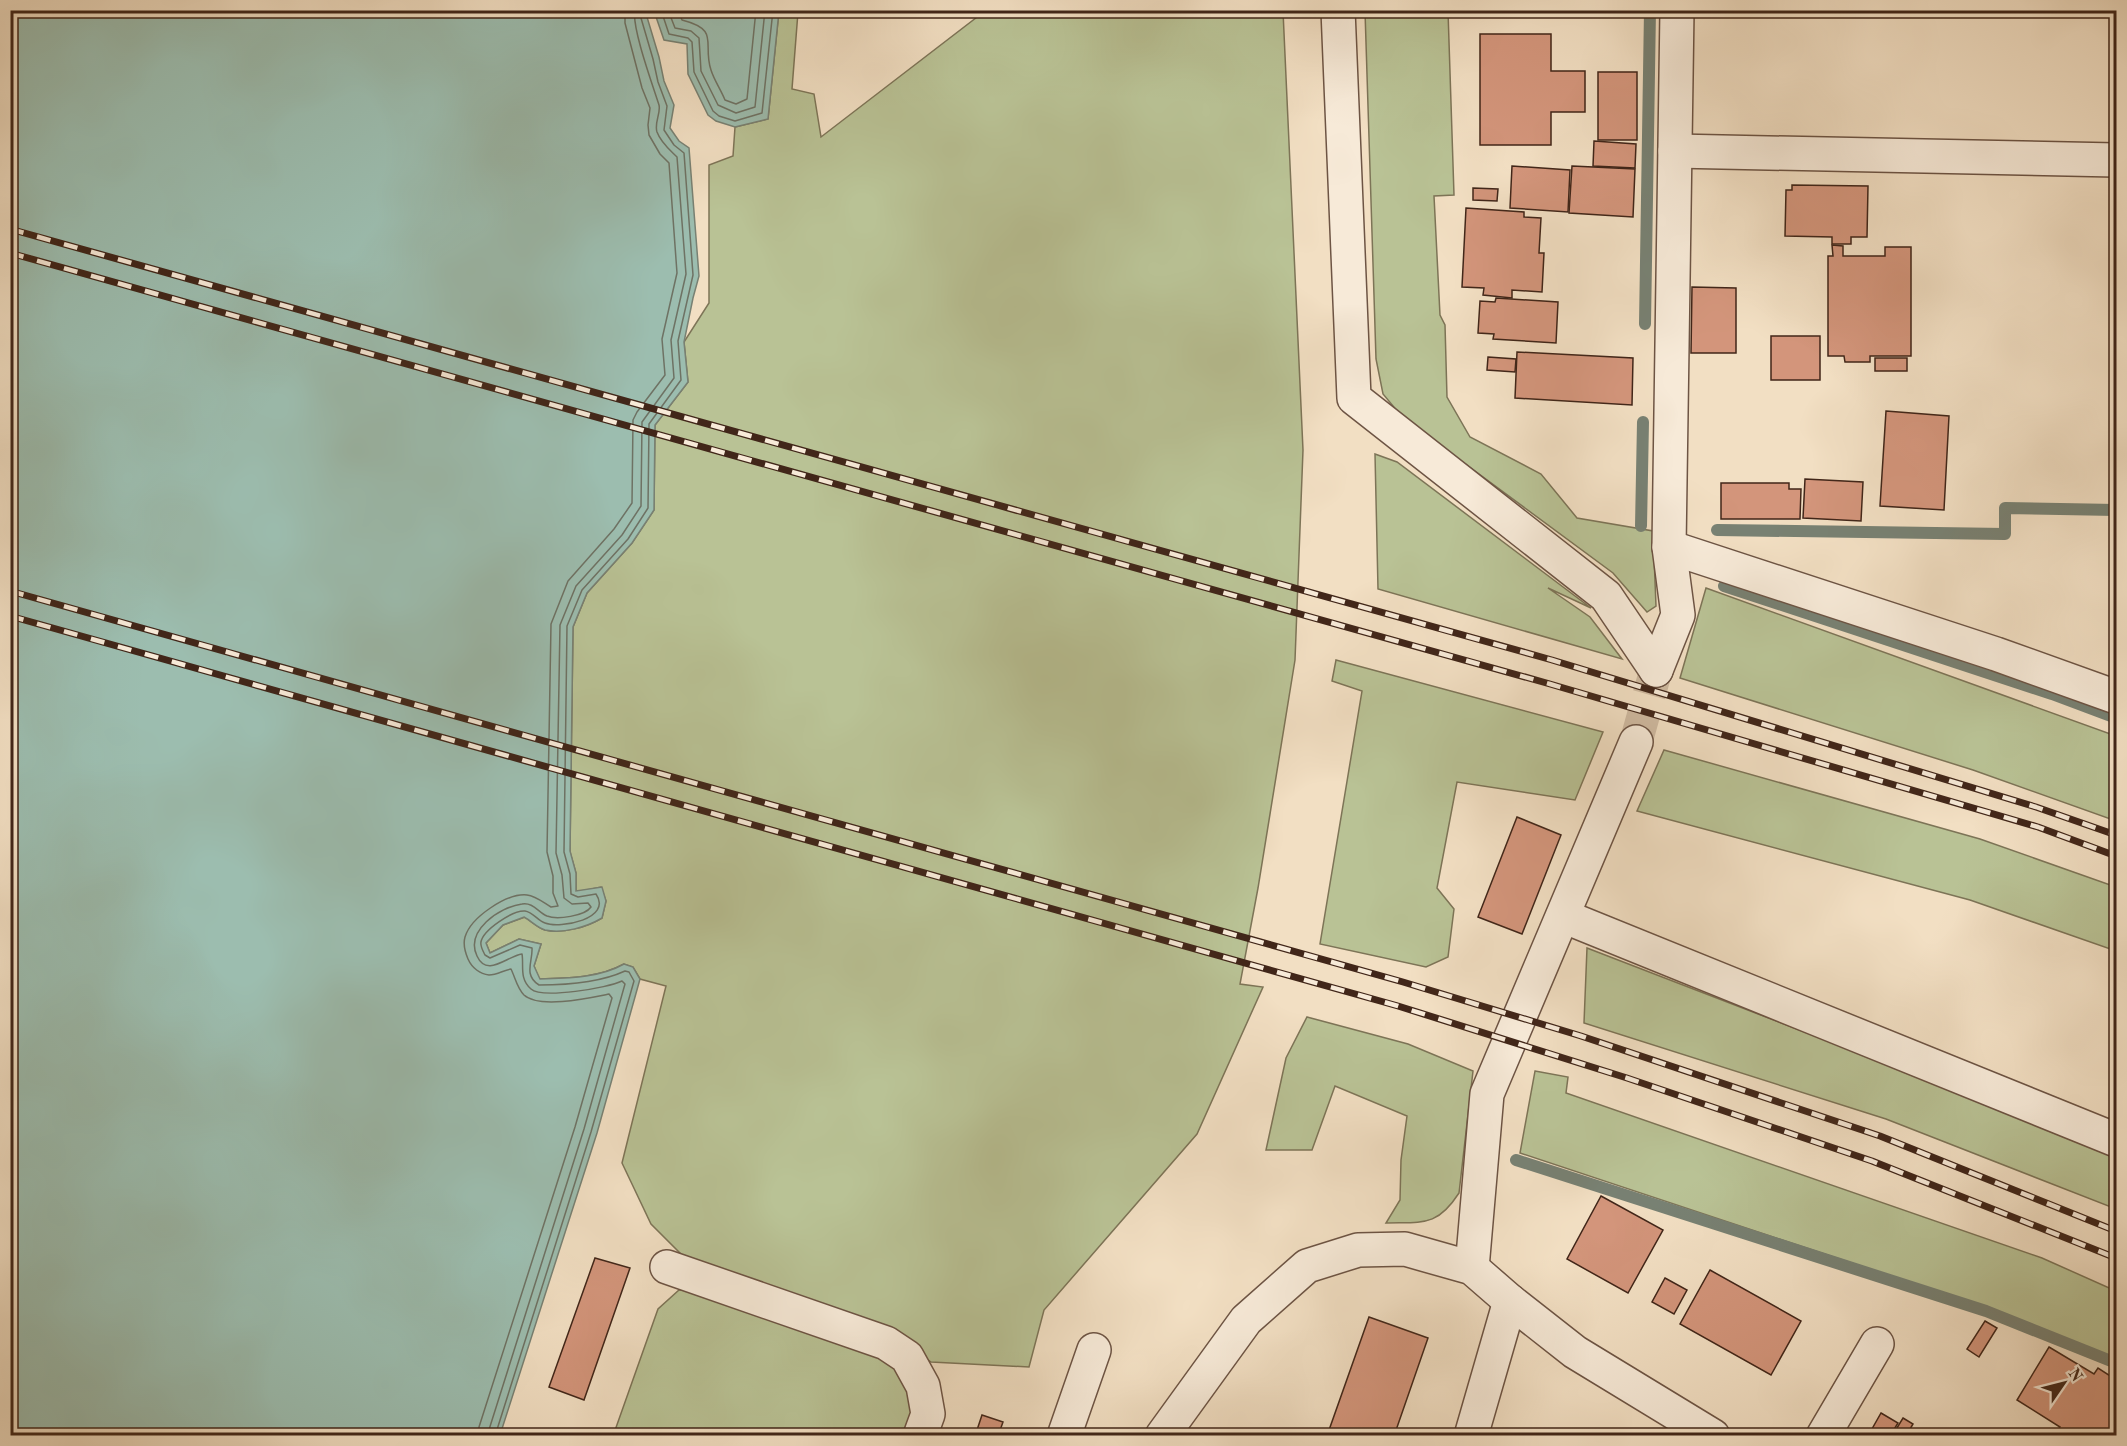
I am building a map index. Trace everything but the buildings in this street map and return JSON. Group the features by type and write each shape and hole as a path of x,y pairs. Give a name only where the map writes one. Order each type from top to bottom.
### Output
{"street":[{"path":"1338,10 1354,398 1606,596 1656,670 1678,615 1669,547 1677,10"},
{"path":"1675,152 2116,160"},
{"path":"1669,547 1996,654 2116,697"},
{"path":"1472,1268 1487,1094 1636,742"},
{"path":"1563,916 2116,1140"},
{"path":"1162,1436 1246,1320 1307,1266 1358,1251 1405,1249 1472,1268 1575,1352 1713,1436"},
{"path":"667,1267 886,1343 907,1356 923,1386 928,1414 920,1436"},
{"path":"1471,1436 1510,1301"},
{"path":"1823,1436 1877,1344"},
{"path":"1064,1436 1094,1350"}],"green space":[{"path":"779,11 798,12 792,89 814,94 821,137 985,11 1283,11 1303,450 1295,660 1240,984 1263,987 1197,1134 1044,1310 1029,1367 931,1362 907,1345 691,1264 651,1224 622,1163 666,986 640,979 633,967 624,964 594,975 539,979 534,966 541,944 519,939 490,953 486,943 503,925 525,917 540,928 552,931 575,929 602,918 606,901 601,887 576,892 576,873 570,852 573,627 587,593 632,543 654,510 655,425 688,382 684,342 709,303 709,165 733,156 735,127 768,119"},
{"path":"1365,11 1448,11 1454,195 1434,196 1440,315 1445,325 1447,397 1470,437 1541,474 1577,518 1653,531 1656,606 1647,612 1613,573 1403,418 1383,394 1376,359"},
{"path":"1375,454 1397,462 1591,608 1548,588 1590,617 1622,659 1378,589"},
{"path":"1706,588 2116,736 2116,821 1973,770 1680,678"},
{"path":"1336,660 1603,732 1575,800 1457,782 1437,888 1454,909 1448,957 1426,967 1320,944 1362,691 1332,681"},
{"path":"1664,750 1980,839 2116,887 2116,951 1970,900 1637,811"},
{"path":"1587,948 2090,1142 2116,1155 2116,1209 1886,1119 1584,1023"},
{"path":"1307,1017 1408,1044 1473,1071 1459,1193 1444,1212 1420,1222 1386,1223 1400,1200 1401,1160 1407,1116 1335,1086 1312,1150 1266,1150 1286,1058"},
{"path":"1535,1071 1568,1077 1566,1093 2042,1258 2116,1291 2116,1360 1987,1308 1520,1153"},
{"path":"679,1290 697,1290 890,1355 905,1382 913,1414 907,1435 613,1436 658,1309"}],"water":[{"path":"10,11 649,11 647,17 664,81 674,105 670,128 679,141 689,148 699,276 684,342 688,382 655,425 654,510 632,543 587,593 573,627 570,851 576,873 576,891 602,887 606,901 602,918 582,927 559,931 545,930 524,917 503,925 486,943 490,953 519,939 541,944 534,966 540,979 594,975 624,964 633,967 640,979 597,1133 500,1435 11,1435"},
{"path":"654,11 779,11 768,119 735,127 716,121 708,115 688,74 687,44 664,40"}],"waterway":[{"path":"1645,324 1650,10"},
{"path":"1641,526 1643,422"},
{"path":"1717,530 2005,534 2005,508 2116,510"},
{"path":"1724,586 2052,694 2116,718"},
{"path":"1516,1160 1986,1311 2116,1363"}],"tunnel":[{"path":"1636,742 1656,670"}],"railway":[{"path":"10,229 1552,660 2036,807 2116,835"},
{"path":"10,253 1550,684 2038,827 2116,856"},
{"path":"10,591 1403,982 1581,1036 1880,1136 2116,1231"},
{"path":"10,616 1398,1006 1627,1078 1872,1161 2116,1258"}]}
